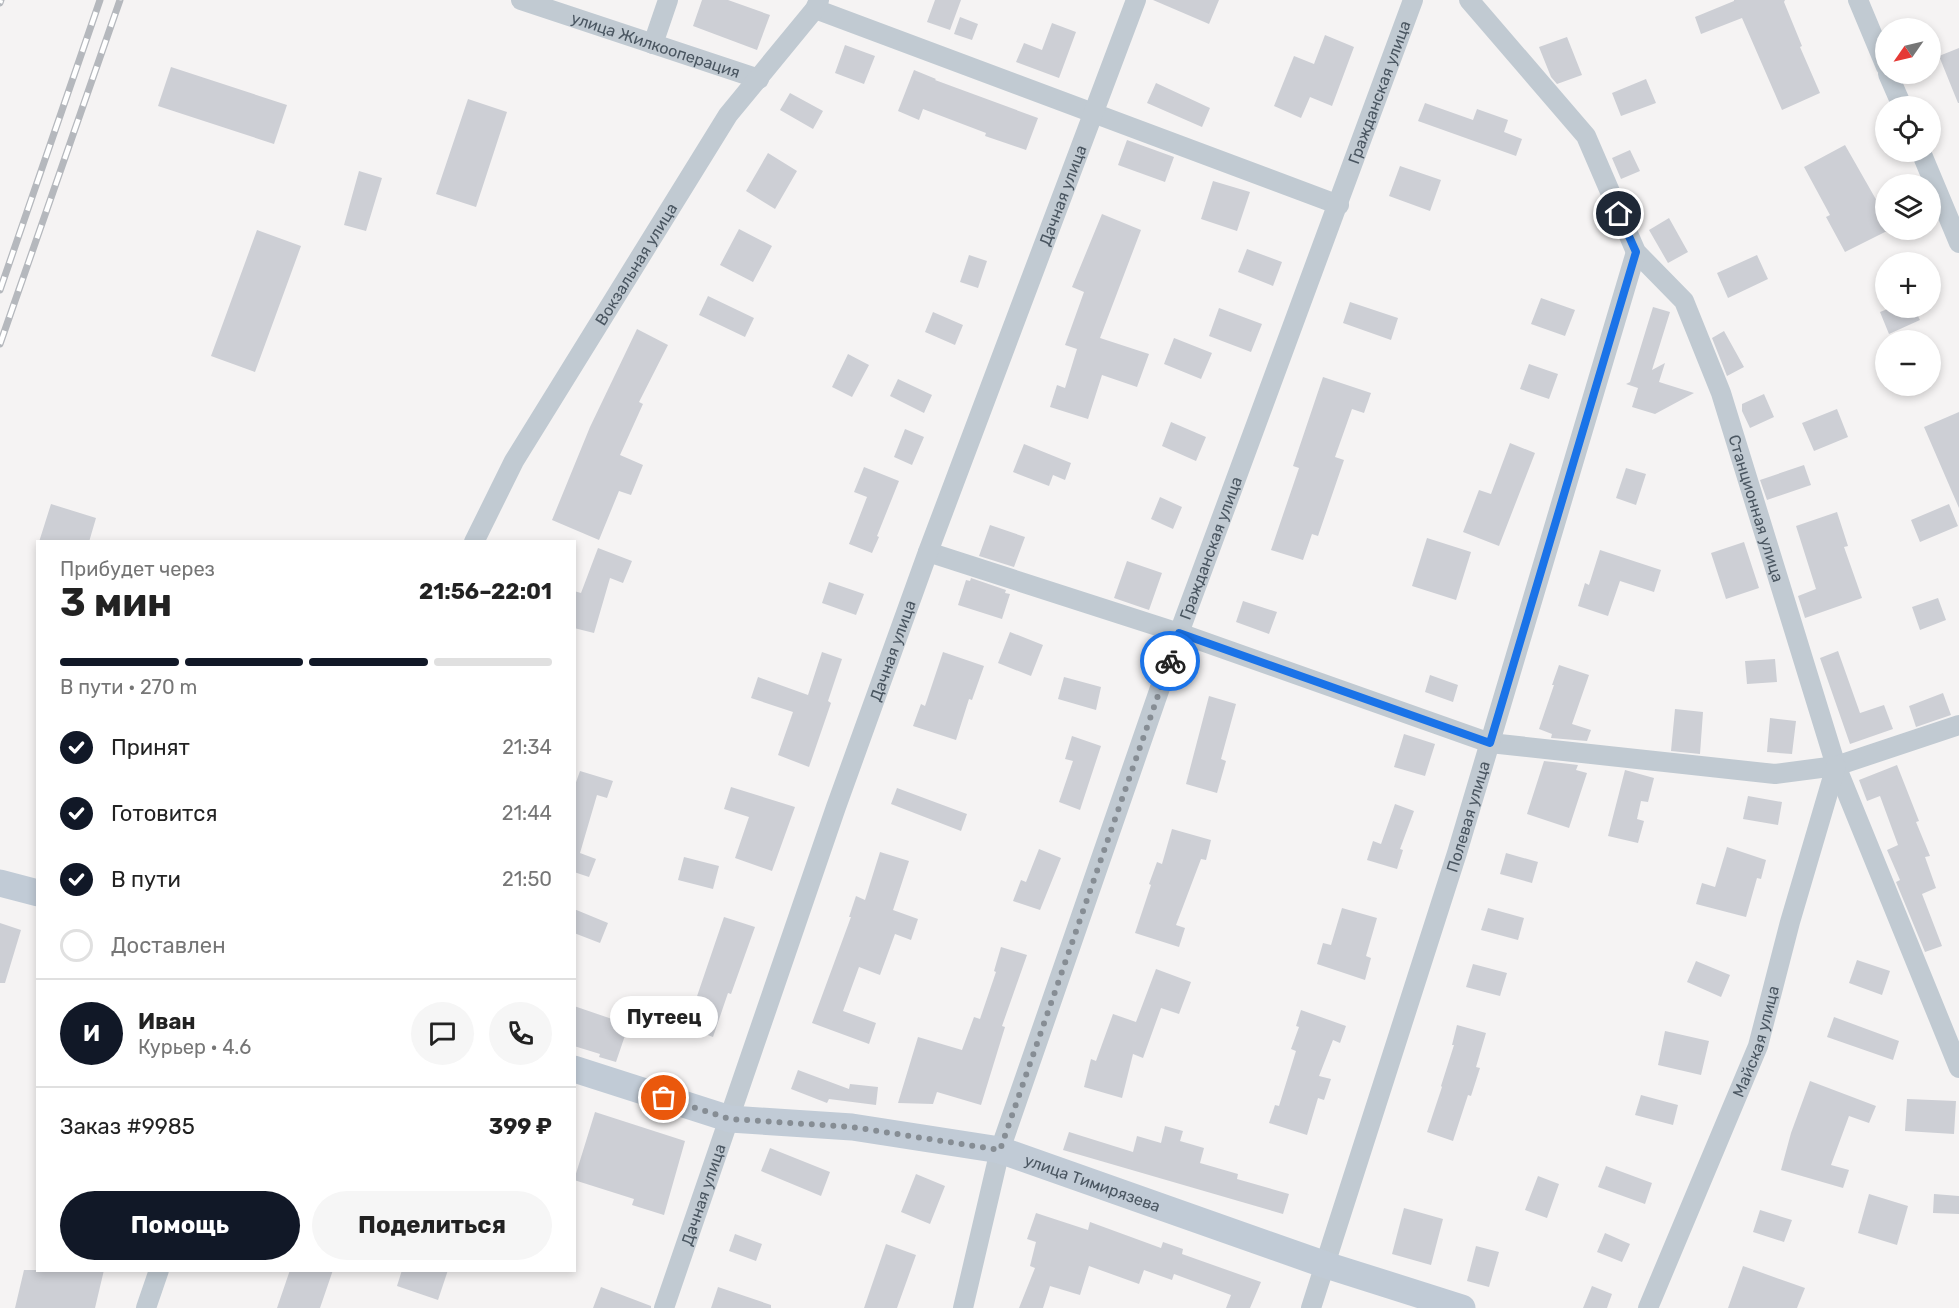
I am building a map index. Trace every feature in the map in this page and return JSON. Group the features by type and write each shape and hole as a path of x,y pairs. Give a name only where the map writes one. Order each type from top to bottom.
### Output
{"main road":[{"path":"0,883 36,892"},
{"name":"улица Тимирязева","path":"576,1070 730,1119 852,1127 1000,1150 1326,1265 1462,1308"}],"street":[{"name":"улица Жилкооперация","path":"521,0 550,4 653,44 759,79"},
{"path":"653,44 668,0"},
{"name":"Дачная улица","path":"664,1308 836,807 928,552 1136,0"},
{"name":"Гражданская улица","path":"963,1308 1000,1150 1179,633 1413,0"},
{"name":"Станционная улица","path":"1468,0 1586,136 1636,252 1684,301 1721,393 1836,766 1959,1068"},
{"path":"1858,0 1875,41"},
{"path":"817,5 1093,113 1339,205"},
{"name":"Вокзальная улица","path":"475,540 514,461 728,115 817,5"},
{"path":"1925,162 1959,243"},
{"name":"Полевая улица","path":"1311,1308 1454,864 1636,252"},
{"path":"928,552 1179,633 1490,743 1775,774 1836,766 1959,725"},
{"name":"Майская улица","path":"1648,1308 1758,1046 1790,922 1836,766"},
{"path":"146,1308 158,1272"}],"building":[{"path":"702,0 728,0 770,15 757,50 693,26"},
{"path":"935,0 961,0 950,30 927,22"},
{"path":"1153,0 1219,0 1209,24"},
{"path":"1734,0 1785,0 1802,46 1800,47 1820,93 1782,110 1742,18 1701,34 1695,17"},
{"path":"960,17 978,24 972,40 954,34"},
{"path":"1052,23 1076,32 1059,78 1016,62 1024,43 1042,50"},
{"path":"1325,35 1354,47 1332,106 1310,97 1301,118 1274,106 1294,56 1314,64"},
{"path":"1567,37 1582,75 1557,84 1551,77 1539,47"},
{"path":"845,45 875,56 864,84 835,73"},
{"path":"1959,48 1959,103 1941,61 1941,55"},
{"path":"171,67 287,105 274,144 158,106"},
{"path":"914,70 1038,118 1026,150 985,136 986,133 923,109 919,120 898,111"},
{"path":"1646,79 1656,103 1621,116 1612,93"},
{"path":"1156,83 1210,108 1202,127 1147,103"},
{"path":"790,93 823,111 813,129 780,110"},
{"path":"468,99 507,112 476,207 436,194"},
{"path":"1425,103 1473,120 1477,109 1508,120 1504,132 1522,139 1516,156 1418,121"},
{"path":"1127,140 1174,157 1165,182 1118,165"},
{"path":"1845,145 1875,198 1875,237 1845,252 1826,217 1830,215 1804,167"},
{"path":"1630,150 1640,171 1621,179 1612,158"},
{"path":"768,153 797,171 775,209 746,191"},
{"path":"1400,166 1441,180 1430,211 1389,196"},
{"path":"359,171 382,178 366,231 344,225"},
{"path":"1213,181 1250,192 1237,231 1201,219"},
{"path":"1102,214 1141,230 1100,338 1149,354 1137,387 1102,375 1088,419 1050,407 1057,385 1065,388 1077,349 1065,345 1084,292 1072,287"},
{"path":"1669,218 1688,252 1668,263 1649,230"},
{"path":"739,229 772,246 753,282 720,265"},
{"path":"257,230 301,246 255,372 211,356"},
{"path":"1247,249 1282,262 1273,286 1238,272"},
{"path":"969,255 987,261 978,288 960,282"},
{"path":"1757,255 1768,279 1728,298 1717,273"},
{"path":"708,296 754,318 745,337 699,315"},
{"path":"1541,298 1575,310 1565,336 1531,324"},
{"path":"1350,302 1398,318 1391,340 1343,323"},
{"path":"1653,307 1670,312 1652,370 1665,363 1659,382 1694,393 1655,414 1632,407 1638,388 1626,384 1630,382"},
{"path":"1219,308 1262,324 1251,352 1209,336"},
{"path":"933,312 963,325 955,345 925,332"},
{"path":"1882,318 1919,318 1920,320 1898,330 1887,330"},
{"path":"637,329 668,345 639,402 643,404 620,455 643,465 631,495 619,491 599,540 552,520 590,427"},
{"path":"1724,331 1744,367 1727,376 1712,338"},
{"path":"1174,338 1212,353 1201,379 1164,364"},
{"path":"848,354 869,365 852,397 832,387"},
{"path":"1529,364 1558,374 1549,399 1520,389"},
{"path":"1323,377 1371,393 1364,413 1352,409 1335,457 1344,460 1318,536 1312,534 1303,560 1271,550 1299,468 1293,466"},
{"path":"898,379 932,395 924,413 890,396"},
{"path":"1764,394 1774,417 1750,428 1742,411 1742,404"},
{"path":"1837,409 1848,437 1814,451 1802,423"},
{"path":"1959,412 1959,508 1924,427"},
{"path":"1171,422 1206,437 1196,461 1162,446"},
{"path":"905,429 924,437 912,465 894,457"},
{"path":"1510,443 1535,453 1499,546 1463,532 1479,490 1491,494"},
{"path":"1024,444 1071,463 1065,480 1053,475 1049,486 1013,472"},
{"path":"1804,465 1811,485 1767,500 1760,480"},
{"path":"864,467 899,481 872,553 849,544 867,497 854,492"},
{"path":"1626,468 1646,474 1636,505 1616,498"},
{"path":"1160,497 1182,507 1173,529 1151,519"},
{"path":"51,504 96,518 90,540 40,540"},
{"path":"1949,504 1958,526 1920,542 1911,520"},
{"path":"1837,512 1848,546 1844,547 1862,598 1805,618 1798,596 1816,589 1796,526"},
{"path":"990,525 1025,537 1014,567 979,556"},
{"path":"1427,538 1471,552 1456,600 1412,586"},
{"path":"1744,542 1759,588 1726,599 1711,553"},
{"path":"598,548 632,561 623,583 610,578 594,633 576,628 576,592 581,593"},
{"path":"1600,550 1661,570 1654,592 1620,581 1608,616 1578,606 1585,583 1589,585"},
{"path":"1127,561 1162,573 1149,610 1114,598"},
{"path":"971,578 1006,590 1005,593 1010,594 1002,619 958,605 966,580 970,581"},
{"path":"829,582 864,594 856,615 822,603"},
{"path":"1938,598 1946,620 1920,630 1912,607"},
{"path":"1243,601 1277,612 1269,634 1236,622"},
{"path":"1010,632 1043,645 1031,676 998,663"},
{"path":"1838,651 1860,713 1884,705 1893,729 1850,744 1820,658"},
{"path":"822,652 842,659 828,701 831,703 809,767 778,755 793,712 751,698 758,677 808,695"},
{"path":"943,652 984,666 972,700 969,699 956,740 913,726 921,704 925,706"},
{"path":"1775,659 1777,682 1747,684 1745,661"},
{"path":"1559,665 1589,675 1572,724 1591,730 1587,741 1551,738 1552,734 1539,729"},
{"path":"1430,675 1458,685 1453,702 1425,692"},
{"path":"1064,677 1101,687 1096,710 1058,699"},
{"path":"1943,693 1951,715 1916,727 1909,706"},
{"path":"1209,696 1236,704 1221,759 1226,761 1217,793 1186,784"},
{"path":"1675,709 1703,712 1700,754 1671,751"},
{"path":"1770,718 1796,721 1792,754 1767,752"},
{"path":"1404,734 1435,744 1425,776 1394,767"},
{"path":"1072,736 1101,746 1080,810 1059,802 1073,761 1065,759"},
{"path":"1544,761 1578,765 1576,770 1587,773 1569,828 1527,814"},
{"path":"1897,765 1919,821 1916,822 1930,856 1925,857 1936,888 1922,894 1942,946 1925,952 1896,882 1900,880 1887,850 1898,845 1880,796 1867,801 1859,780"},
{"path":"1625,770 1654,778 1648,802 1641,801 1637,819 1644,821 1638,843 1608,836"},
{"path":"580,771 613,781 607,798 597,795 580,853 596,859 589,877 576,873 576,782"},
{"path":"731,787 795,807 772,871 735,858 749,817 724,809"},
{"path":"897,788 967,814 961,831 891,804"},
{"path":"1748,796 1782,802 1778,825 1743,819"},
{"path":"1395,804 1414,811 1400,849 1403,850 1397,869 1367,860 1373,841 1381,844"},
{"path":"1172,829 1211,840 1206,860 1201,859 1176,925 1185,928 1179,947 1135,933 1151,885 1149,884 1157,862 1162,864"},
{"path":"1727,847 1766,860 1761,879 1757,878 1746,917 1696,904 1702,883 1715,887"},
{"path":"1039,849 1061,858 1040,910 1013,901 1021,880 1026,882"},
{"path":"880,852 909,861 893,910 918,919 911,940 895,934 880,975 859,967 843,1011 876,1023 869,1044 812,1023 851,917 849,917 856,896 865,900"},
{"path":"1506,853 1538,862 1532,883 1500,874"},
{"path":"684,857 719,866 713,889 678,880"},
{"path":"1342,908 1377,918 1366,956 1371,958 1365,980 1317,964 1323,943 1331,945"},
{"path":"1488,908 1524,918 1518,940 1481,930"},
{"path":"576,910 608,923 600,943 576,934"},
{"path":"724,917 755,927 713,1037 678,1024 686,1002 694,1005"},
{"path":"0,923 21,930 5,983 0,983"},
{"path":"1001,947 1027,955 1002,1026 1005,1027 981,1105 937,1092 933,1104 898,1103 918,1037 962,1050 974,1017 980,1019 996,972 994,971"},
{"path":"1857,960 1890,971 1882,995 1849,983"},
{"path":"1696,961 1730,975 1721,997 1687,982"},
{"path":"1473,964 1507,973 1500,996 1466,987"},
{"path":"1156,969 1191,982 1179,1014 1161,1008 1143,1058 1133,1054 1122,1098 1084,1087 1091,1059 1096,1061 1113,1014 1136,1022"},
{"path":"618,1003 634,1009 616,1062 576,1047 576,1007 612,1019"},
{"path":"1301,1010 1346,1026 1340,1043 1333,1040 1319,1076 1331,1079 1324,1100 1318,1098 1307,1135 1269,1123 1275,1105 1279,1106 1296,1051 1291,1049 1299,1027 1296,1026"},
{"path":"1834,1017 1899,1041 1893,1060 1827,1037"},
{"path":"1457,1025 1486,1033 1476,1067 1480,1068 1471,1096 1468,1095 1453,1141 1427,1132 1454,1045 1452,1045"},
{"path":"1665,1031 1709,1041 1701,1075 1658,1065"},
{"path":"798,1070 849,1089 850,1084 878,1087 876,1105 829,1099 827,1103 791,1089"},
{"path":"1810,1081 1876,1106 1869,1123 1849,1116 1831,1165 1849,1170 1843,1188 1781,1170 1791,1133"},
{"path":"1641,1095 1678,1105 1673,1125 1635,1115"},
{"path":"1907,1099 1956,1101 1954,1134 1905,1131"},
{"path":"595,1112 685,1141 664,1215 632,1205 634,1199 576,1181 576,1174"},
{"path":"1165,1126 1183,1131 1180,1141 1204,1148 1200,1163 1238,1174 1237,1179 1289,1194 1283,1214 1063,1150 1069,1132 1133,1152 1137,1136 1161,1143"},
{"path":"770,1148 830,1172 821,1196 761,1171"},
{"path":"1606,1166 1652,1183 1645,1204 1598,1187"},
{"path":"916,1174 945,1186 930,1224 901,1212"},
{"path":"1538,1176 1559,1184 1547,1218 1525,1210"},
{"path":"1869,1194 1908,1206 1897,1245 1858,1233"},
{"path":"1934,1194 1959,1196 1959,1214 1933,1213"},
{"path":"1404,1208 1443,1219 1431,1265 1392,1254"},
{"path":"1760,1210 1792,1220 1784,1242 1753,1232"},
{"path":"1036,1213 1088,1230 1090,1222 1161,1248 1163,1242 1183,1249 1182,1254 1261,1282 1250,1308 1226,1308 1231,1295 1174,1274 1172,1280 1144,1270 1139,1284 1089,1266 1080,1295 1050,1286 1043,1308 1019,1308 1035,1268 1030,1266 1036,1242 1027,1239"},
{"path":"1605,1233 1630,1244 1622,1262 1597,1252"},
{"path":"735,1234 762,1244 756,1261 729,1251"},
{"path":"886,1244 916,1255 897,1308 864,1308"},
{"path":"1476,1246 1499,1252 1489,1287 1467,1281"},
{"path":"1743,1266 1805,1288 1797,1308 1728,1308"},
{"path":"24,1270 104,1272 95,1308 15,1308"},
{"path":"289,1272 332,1272 320,1308 277,1308"},
{"path":"401,1272 447,1272 438,1300 397,1286"},
{"path":"1592,1286 1612,1294 1607,1308 1583,1308"},
{"path":"601,1287 651,1306 651,1308 593,1308"},
{"path":"718,1287 771,1305 771,1308 711,1308"}],"railway":[{"path":"0,290 100,0"},
{"path":"0,344 120,0"}],"way so far":[{"path":"664,1098 730,1119 852,1127 1000,1150 1170,661"}],"place":[{"name":"Путеец","path":"664,1098"}],"route":[{"path":"1170,661 1179,633 1490,743 1636,252 1619,214"}]}
